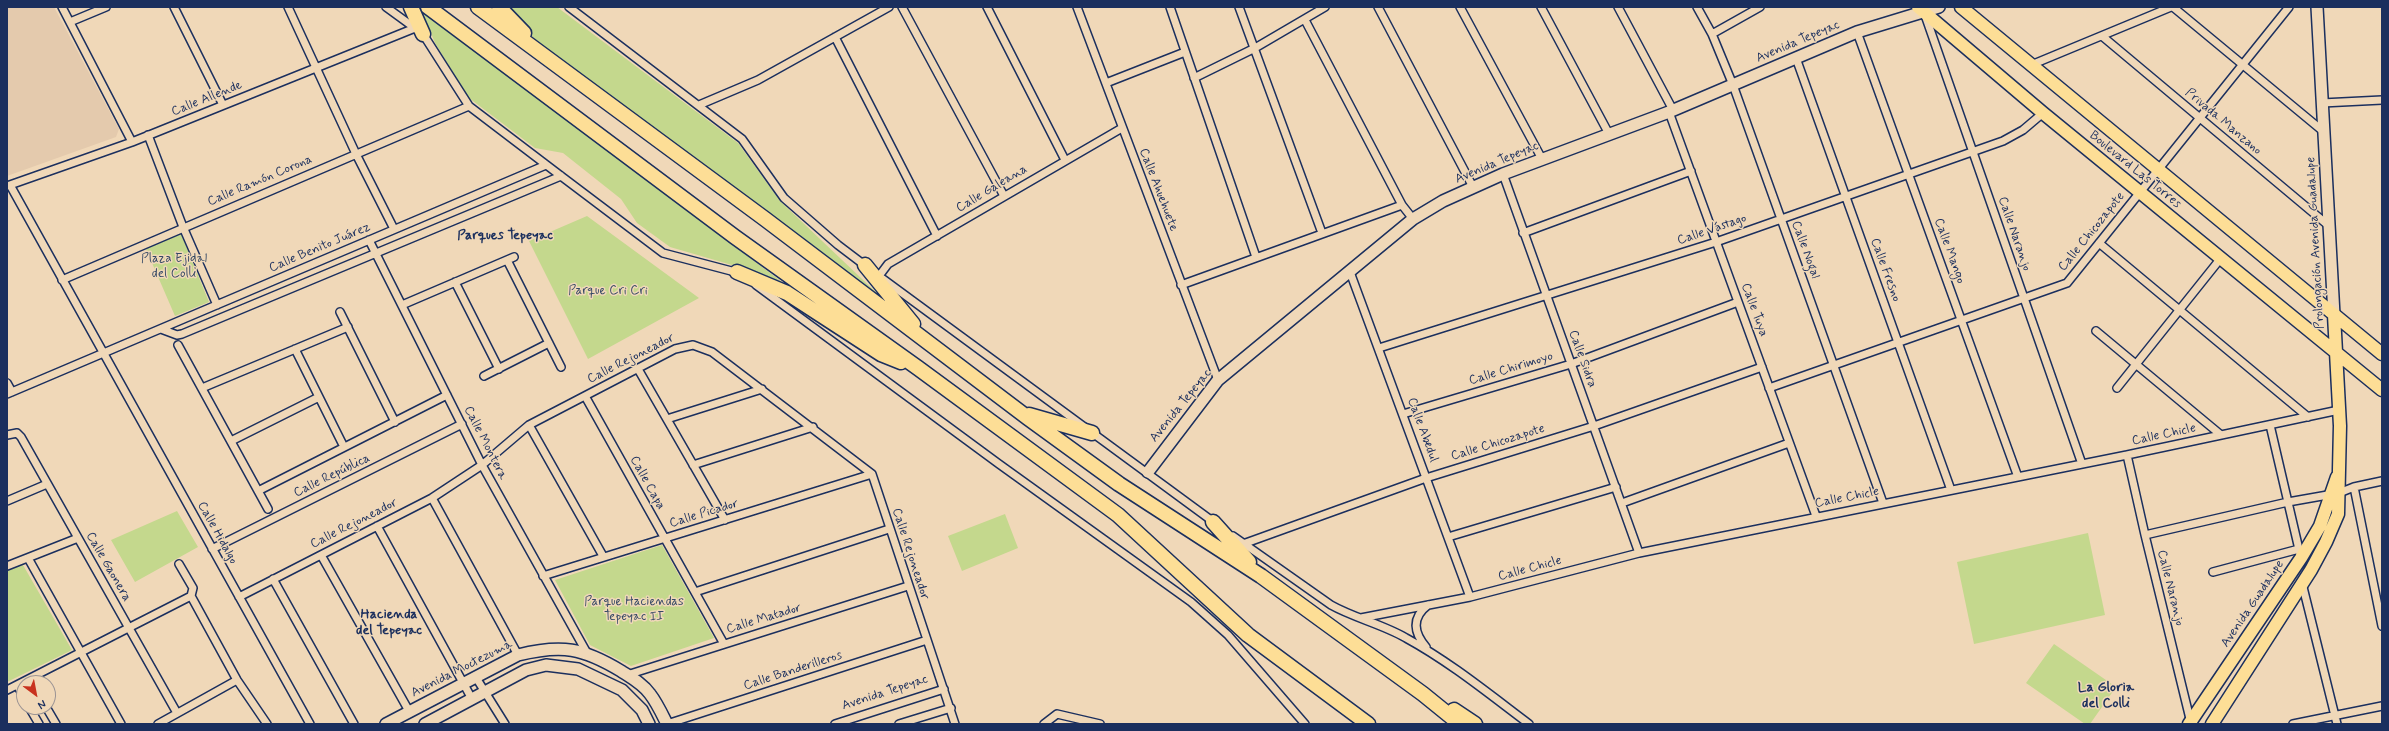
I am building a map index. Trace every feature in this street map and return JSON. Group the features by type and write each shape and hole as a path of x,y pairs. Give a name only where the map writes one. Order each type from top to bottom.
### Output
{"highway":[{"path":"411,7 419,31"},
{"path":"428,7 735,237 918,368 1118,515 1248,636 1368,724"},
{"path":"478,7 1021,413 1119,484 1262,576 1423,694 1460,724"},
{"path":"499,7 555,65"},
{"path":"865,265 929,343"},
{"path":"737,272 787,293 881,354 918,368"},
{"path":"1021,413 1092,433"},
{"path":"1214,522 1262,576"},
{"path":"1423,694 1456,711 1475,724"}],"main road":[{"name":"Boulevard Las Torres","path":"1961,7 2382,354"},
{"name":"Boulevard Las Torres","path":"1921,9 2044,114 2382,390"},
{"name":"Prolongación Avenida Guadalupe","path":"2334,315 2340,440 2334,494"},
{"name":"Avenida Guadalupe","path":"2191,724 2300,553 2320,526 2334,494"},
{"path":"2212,724 2302,583 2329,535 2338,514 2334,494"}],"street":[{"path":"62,7 132,142"},
{"path":"70,22 106,7"},
{"path":"174,7 223,105"},
{"path":"288,7 356,154 394,230"},
{"path":"386,7 419,31 468,106 663,253 737,272 1012,474 1191,602 1228,635 1305,724"},
{"path":"569,7 742,139 784,198 879,276 1092,433 1148,472 1243,544 1346,613 1396,632 1430,652 1529,724"},
{"path":"699,105 758,80 889,7"},
{"path":"902,7 1004,196"},
{"path":"987,7 1065,160"},
{"name":"Calle Ahuehuete","path":"1077,7 1218,380"},
{"path":"1170,7 1256,257"},
{"path":"1239,7 1322,233"},
{"path":"1194,78 1255,48 1325,7"},
{"path":"1378,7 1473,187"},
{"path":"1460,7 1542,159"},
{"path":"1541,7 1609,134"},
{"name":"Calle Tuya","path":"1618,7 1671,111 1716,242 1816,516"},
{"name":"Calle Nogal","path":"1697,7 1712,34 1733,85 1883,503"},
{"path":"1712,34 1760,7"},
{"name":"Avenida Tepeyac","path":"1148,472 1218,380 1413,220 1443,201 1503,174 1671,111 1857,32 1921,9 1939,7"},
{"path":"2031,65 2172,7 2324,132"},
{"name":"Calle Chicozapote","path":"1769,388 2067,283 2289,7"},
{"name":"Prolongación Avenida Guadalupe","path":"2317,7 2334,315"},
{"name":"Calle Naranjo","path":"1921,9 2082,464"},
{"path":"1305,20 1402,205 1413,220"},
{"name":"Calle Allende","path":"9,186 132,142 316,68 419,31"},
{"name":"Calle Mango","path":"1857,32 2018,477"},
{"name":"Privada Manzano","path":"2102,36 2329,226"},
{"path":"835,37 937,236"},
{"path":"1106,84 1185,52"},
{"name":"Calle Fresno","path":"1796,58 1951,490"},
{"path":"2322,104 2382,100"},
{"name":"Calle Ramón Corona","path":"62,280 468,106"},
{"name":"Calle Vástago","path":"1379,348 1716,242 2014,136 2044,114"},
{"name":"Calle Galeana","path":"879,276 888,264 1122,128"},
{"path":"148,135 183,227 216,305"},
{"name":"Calle Benito Juárez","path":"9,393 546,165"},
{"path":"1524,233 1691,171"},
{"name":"Calle Sidra","path":"1503,174 1639,553"},
{"name":"Calle Benito Juárez","path":"162,329 177,335 182,334 561,176"},
{"name":"Calle Hidalgo","path":"9,186 310,724"},
{"path":"1182,285 1402,205"},
{"name":"Calle Montera","path":"369,240 482,465 587,653"},
{"path":"2099,243 2308,417"},
{"path":"402,305 514,257"},
{"path":"2117,388 2221,258"},
{"path":"507,260 561,367"},
{"name":"Calle Abedul","path":"1350,272 1470,597"},
{"path":"455,282 499,369"},
{"name":"Calle Chirimoyo","path":"1403,414 1571,364 1738,302"},
{"path":"340,312 395,422"},
{"path":"202,388 348,327"},
{"path":"2096,332 2221,435"},
{"path":"484,376 549,343"},
{"path":"178,344 268,509"},
{"name":"Calle Rejoneador","path":"239,597 432,498 482,465 529,425 674,349 693,345 712,352 813,427 872,474 908,586 951,708 955,724"},
{"path":"295,349 344,447"},
{"name":"Calle Chicozapote","path":"1243,544 1426,478 1594,426 1762,367"},
{"path":"638,369 725,520"},
{"path":"7,383 9,393"},
{"path":"667,419 762,389"},
{"path":"258,491 447,395"},
{"name":"Calle Capa","path":"585,396 724,644"},
{"path":"231,441 319,397"},
{"name":"Calle Chicle","path":"1361,618 1470,597 1639,553 1816,516 2018,477 2328,414 2339,410"},
{"name":"Calle República","path":"212,549 462,424"},
{"path":"529,425 603,556"},
{"path":"2213,572 2300,553 2270,425"},
{"path":"693,465 813,427"},
{"name":"Calle Gaonera","path":"7,435 17,433 178,713"},
{"path":"1622,503 1789,443"},
{"name":"Calle Naranjo","path":"2127,455 2144,535 2191,724"},
{"name":"Calle Picador","path":"543,576 603,556 664,539 872,474"},
{"path":"2144,535 2288,502 2334,494 2354,487 2382,481"},
{"path":"7,501 47,484"},
{"path":"1448,537 1616,487"},
{"path":"2354,487 2382,626"},
{"path":"432,498 518,655"},
{"path":"377,526 472,699"},
{"path":"695,592 889,529"},
{"path":"7,566 78,538"},
{"path":"321,555 409,712"},
{"path":"28,558 122,724"},
{"path":"179,564 193,588 191,596 237,680 267,724"},
{"path":"273,579 354,724"},
{"path":"2302,583 2337,724"},
{"name":"Calle Matador","path":"627,674 908,586"},
{"path":"42,675 82,652 191,596"},
{"path":"1429,604 1418,614 1415,626 1419,637 1430,652"},
{"name":"Calle Banderilleros","path":"667,724 927,640"},
{"name":"Avenida Moctezuma","path":"386,724 518,655 536,651 571,649 587,653 627,674 649,693 667,724"},
{"path":"425,724 526,670 546,665 578,669 622,690 642,710 649,724"},
{"path":"476,676 506,724"},
{"path":"158,724 237,680"},
{"path":"7,690 16,686"},
{"name":"Avenida Tepeyac","path":"835,724 944,689"},
{"path":"2293,724 2382,706"},
{"path":"899,724 951,708"},
{"path":"1044,724 1057,714 1100,724"},
{"path":"34,715 39,724"},
{"path":"51,715 56,724"}],"shaded area":[{"path":"7,7 54,7 119,129 116,137 7,176"}],"green space":[{"path":"505,7 557,7 738,143 780,201 901,316 543,48"},
{"path":"422,11 786,285 763,274 670,247 637,223 621,199 563,153 535,148 469,98 435,43"},
{"name":"Parque Cri Cri","path":"587,216 699,298 588,359 529,241"},
{"name":"Plaza Ejidal del Colli","path":"181,234 209,302 175,316 146,249"},
{"path":"177,511 198,547 135,582 111,540"},
{"path":"1005,514 1018,548 962,571 948,536"},
{"path":"2088,533 2105,615 1974,644 1957,562"},
{"name":"Parque Haciendas Tepeyac II","path":"662,545 714,638 631,666 590,645 555,580"},
{"path":"23,565 72,650 21,675 16,675 16,678 7,682 7,571"},
{"path":"2054,644 2116,687 2090,724 2085,724 2026,683"}],"district":[{"name":"Parques Tepeyac","path":"505,236"},
{"name":"Hacienda del Tepeyac","path":"389,624"},
{"name":"La Gloria del Colli","path":"2106,696"}]}
